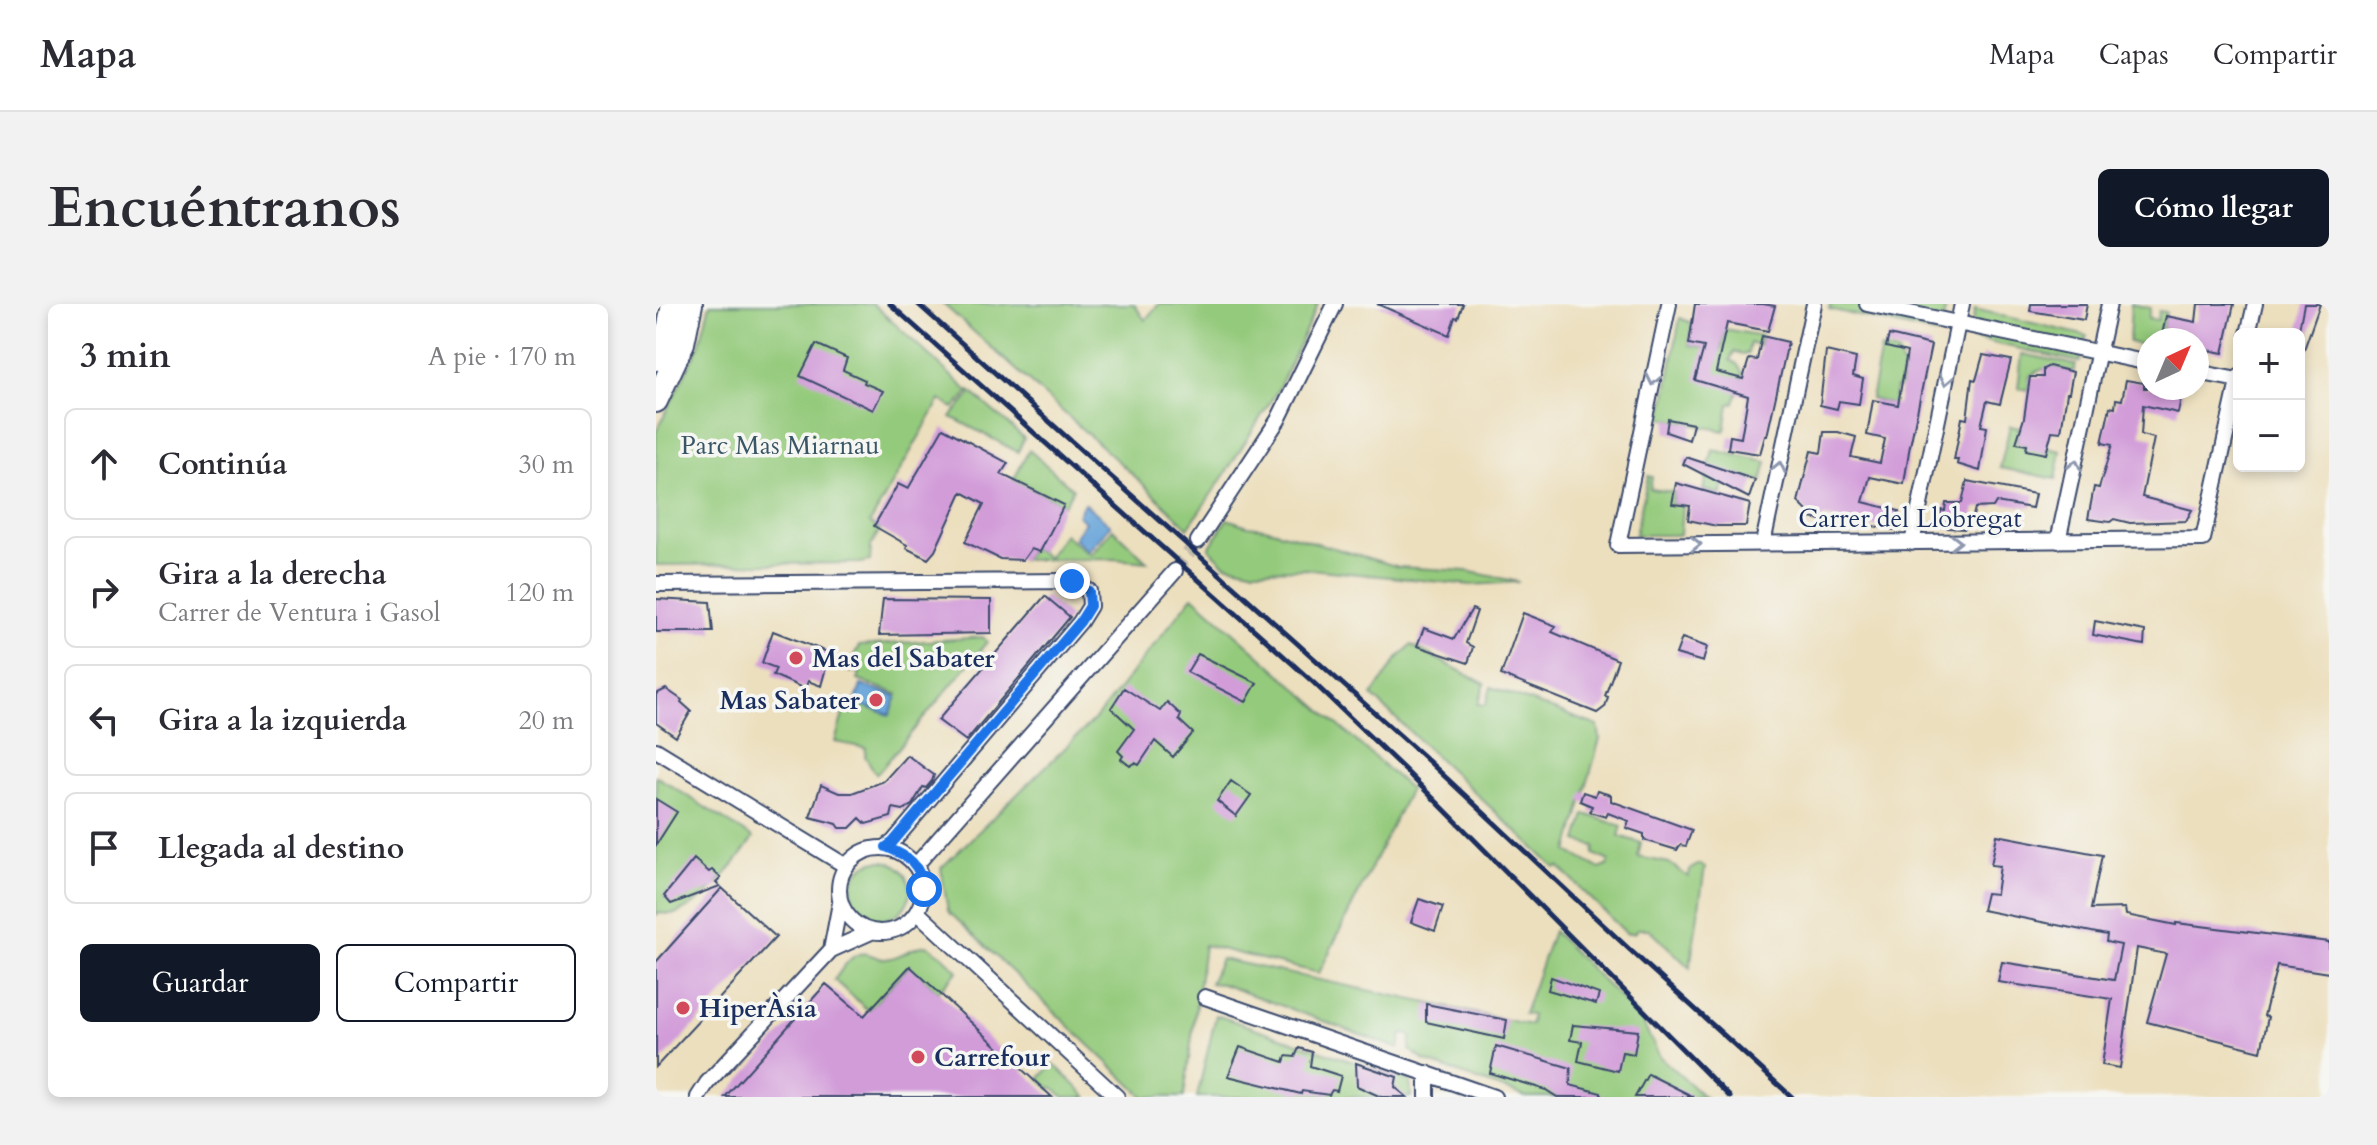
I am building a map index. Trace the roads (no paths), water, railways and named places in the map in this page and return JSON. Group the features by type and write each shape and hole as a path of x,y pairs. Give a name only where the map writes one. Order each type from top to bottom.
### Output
{"main road":[{"path":"656,401 683,343 691,304"},
{"path":"656,359 666,322"}],"street":[{"path":"1198,541 1278,420 1335,304"},
{"name":"Carrer del Llobregat","path":"1669,304 1618,545 2203,539 2234,400"},
{"path":"1763,543 1814,304"},
{"path":"1867,304 2137,361"},
{"path":"1912,543 1962,304"},
{"path":"2058,541 2109,304"},
{"path":"2249,328 2255,304"},
{"path":"2209,374 2233,378"},
{"path":"916,865 1175,571"},
{"path":"656,584 1072,581 1089,591 1090,606 1080,622 893,842 856,855 846,866 840,878 840,903 831,950"},
{"path":"656,750 846,866"},
{"path":"698,1097 707,1083 831,950 871,932 902,928 917,912 924,889 921,875 905,855 886,847"},
{"path":"840,903 847,916 871,932"},
{"path":"917,912 1117,1097"},
{"path":"1205,997 1494,1097"},
{"path":"1427,1073 1427,1097"},
{"path":"683,1097 707,1083"}],"water":[{"path":"1084,503 1111,525 1088,551 1074,538 1085,522 1078,515"},
{"name":"Mas Sabater","path":"861,685 897,696 890,715 855,703"}],"tunnel":[{"path":"1175,571 1198,541"}],"railway":[{"path":"890,304 1315,684 1406,771 1730,1097"},
{"path":"918,304 1423,756 1792,1097"}],"place":[{"name":"Mas del Sabater","path":"796,658"},
{"name":"Mas Sabater","path":"876,700"},
{"name":"HiperÀsia","path":"683,1008"},
{"name":"Carrefour","path":"918,1057"}],"park label":[{"name":"Parc Mas Miarnau","path":"780,445"}]}
